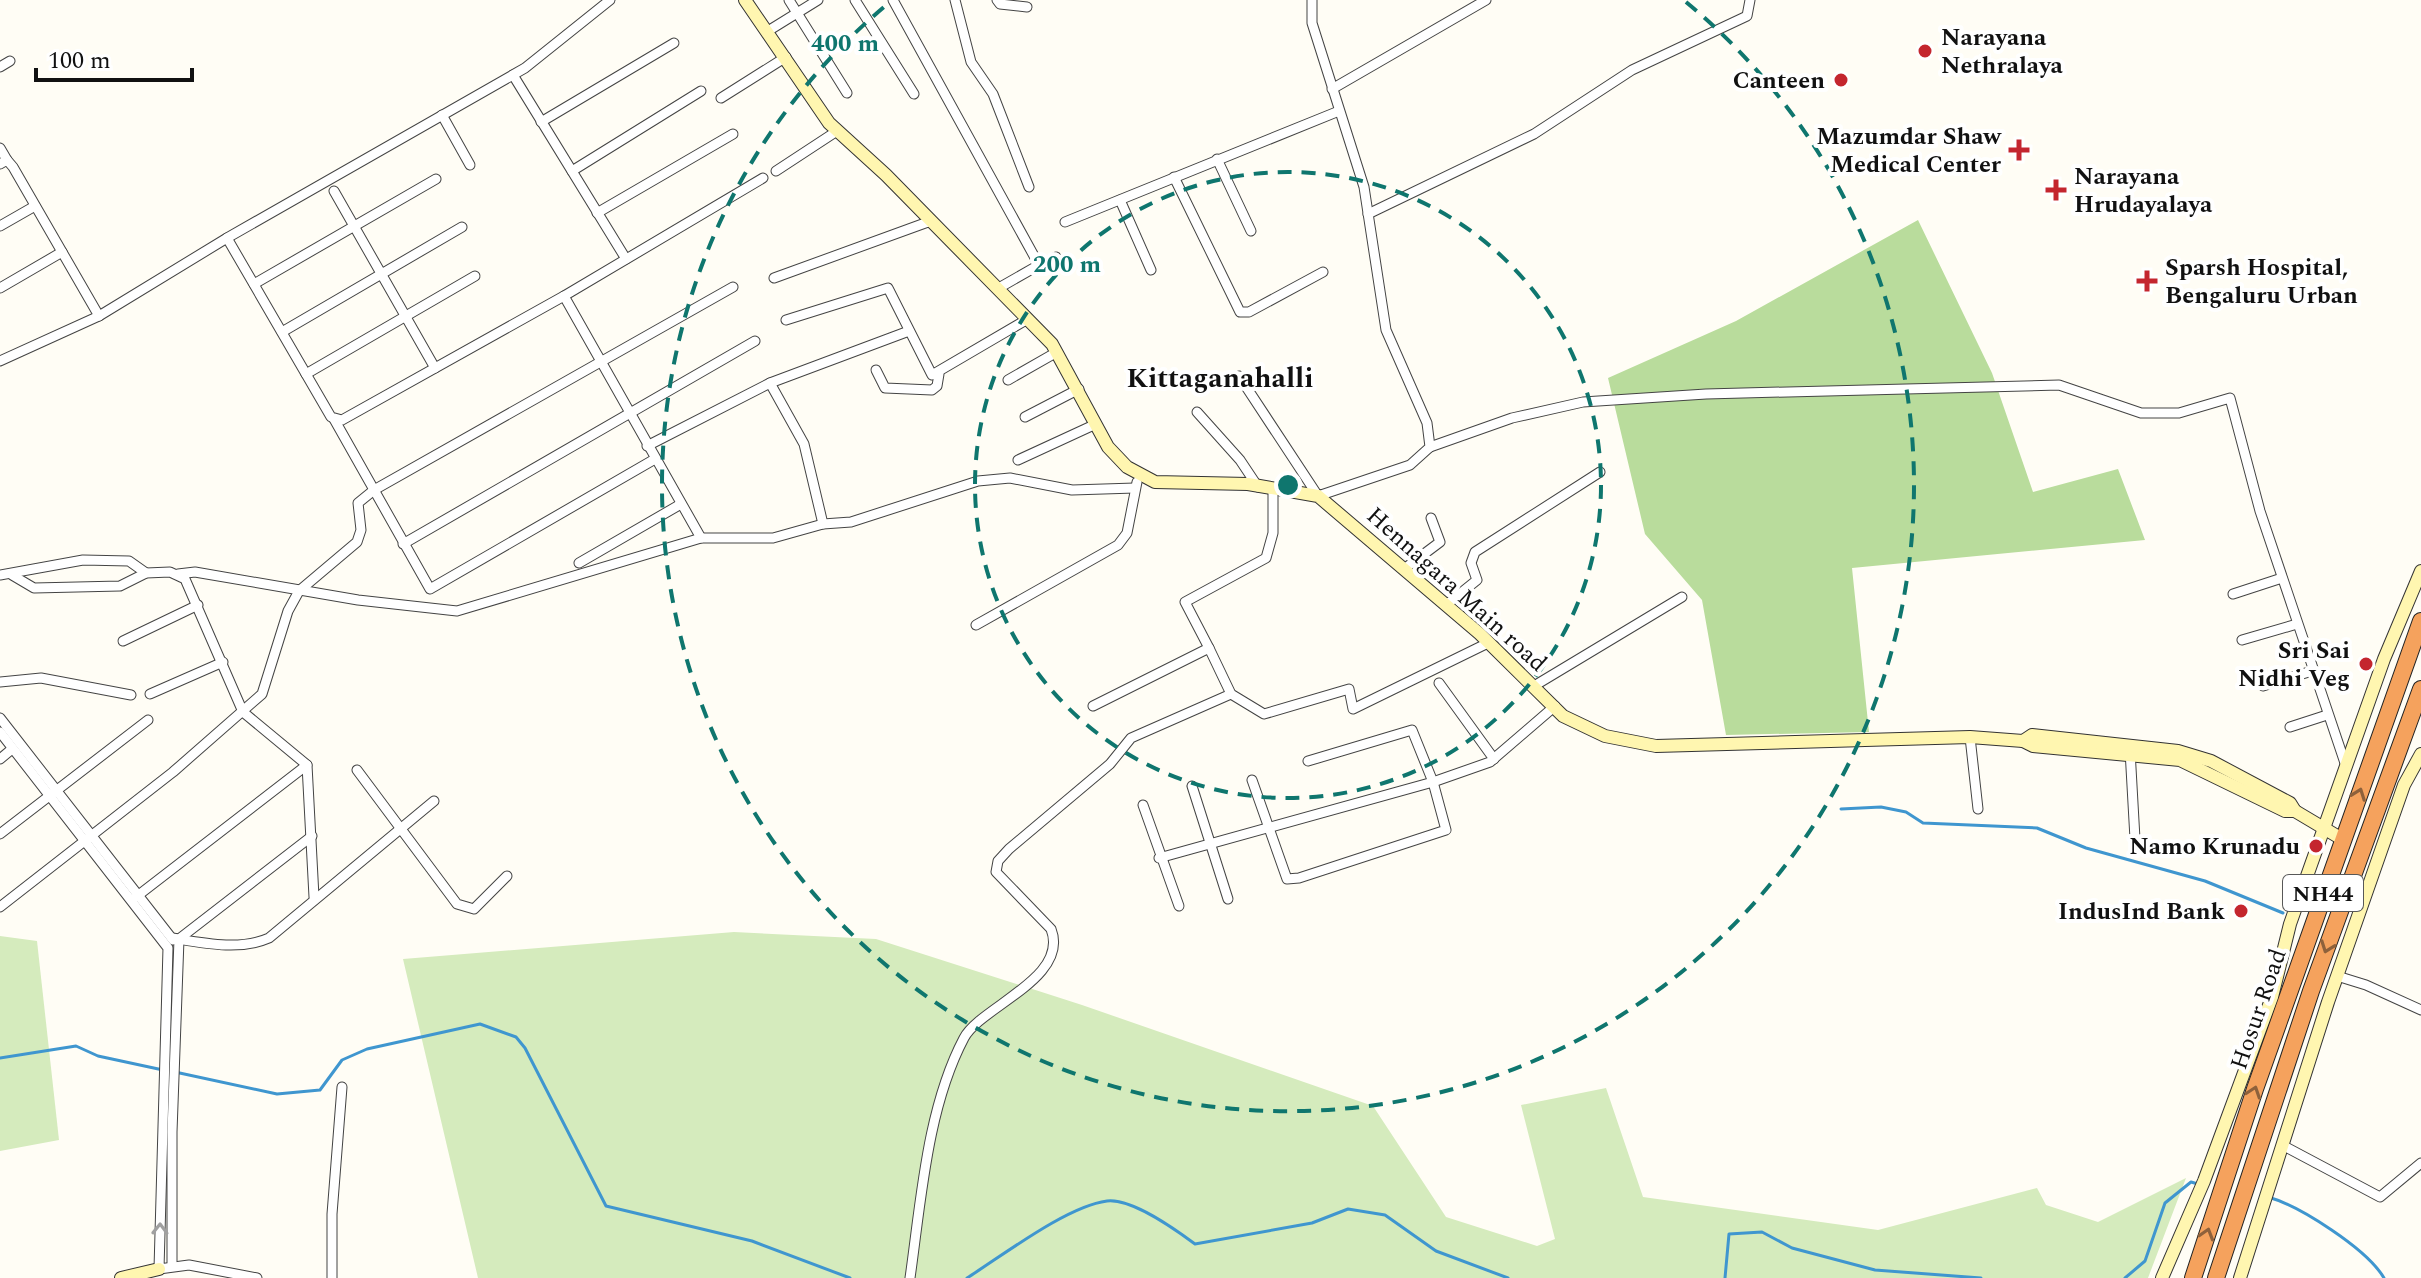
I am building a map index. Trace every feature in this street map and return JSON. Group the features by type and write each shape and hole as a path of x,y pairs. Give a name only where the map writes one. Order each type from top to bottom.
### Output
{"highway":[{"name":"Hosur Road","path":"2193,1278 2342,839 2421,621"},
{"name":"Hosur Road","path":"2216,1278 2242,1195 2421,689"}],"street":[{"path":"0,361 99,316 227,238 513,75 610,0"},
{"path":"745,0 786,57 808,95 837,131 886,175 928,222 1057,352 1108,447 1137,482"},
{"path":"789,0 847,93"},
{"path":"768,31 818,0"},
{"path":"855,0 914,94"},
{"path":"893,0 1039,265"},
{"path":"955,0 971,62 993,94 1029,187"},
{"path":"997,0 1000,4 1027,7"},
{"path":"1312,0 1312,23 1364,187 1386,330 1427,423 1430,447"},
{"path":"1332,89 1486,0"},
{"path":"1368,214 1534,134 1632,70 1747,16 1750,0"},
{"path":"541,122 674,43"},
{"path":"721,98 786,57"},
{"path":"0,67 10,61"},
{"path":"513,75 626,259"},
{"path":"572,171 701,91"},
{"path":"1065,222 1339,111"},
{"path":"442,115 470,165"},
{"path":"776,171 837,131"},
{"path":"597,213 733,134"},
{"path":"0,148 4,162 35,206 99,316"},
{"path":"1217,159 1251,231"},
{"path":"1174,177 1240,312 1249,312 1323,272"},
{"path":"334,419 342,420 564,296 763,178"},
{"path":"254,284 436,179"},
{"path":"334,191 435,368"},
{"path":"1120,200 1151,270"},
{"path":"0,226 35,206"},
{"path":"774,278 928,222"},
{"path":"282,332 462,227"},
{"path":"227,238 430,589 655,459"},
{"path":"0,288 62,252"},
{"path":"997,289 1056,257"},
{"path":"306,374 475,276"},
{"path":"0,907 87,840 262,694 288,611 299,591 357,542 361,530 358,503 374,490 733,287"},
{"path":"786,320 884,287 891,291 932,375 939,374 1026,320"},
{"path":"564,296 701,538"},
{"path":"647,446 770,383 909,331"},
{"path":"403,544 755,341"},
{"path":"1008,380 1057,352"},
{"path":"876,370 885,388 932,390 937,386 939,374"},
{"path":"1239,376 1318,496"},
{"path":"770,383 804,444 823,524"},
{"path":"12,575 34,588 48,588 120,586 146,573 195,572 299,591 457,611 701,538 773,538 823,524 851,522 978,481 1010,478 1072,490 1155,482 1258,487 1318,496 1410,465 1430,447 1512,418 1583,402 1706,394 2059,385 2141,413 2179,413 2230,398 2282,578 2346,766"},
{"path":"1025,417 1079,389"},
{"path":"1197,412 1240,460 1258,487"},
{"path":"1018,460 1096,424"},
{"path":"1446,605 1477,580 1471,563 1475,552 1600,472"},
{"path":"976,625 1118,545 1127,533 1137,482"},
{"path":"1273,491 1273,533 1266,558 1185,602 1231,694 1264,714 1349,689 1353,709 1488,643"},
{"name":"Hennagara Main road","path":"1318,496 1446,605 1563,716 1605,736 1656,746 1970,737 2023,741 2033,746 2130,748 2189,763 2285,811 2295,811 2342,839"},
{"path":"579,563 681,504"},
{"path":"1404,569 1440,542 1440,535 1431,518"},
{"path":"0,575 83,560 129,561 146,573"},
{"path":"2162,1278 2207,1171 2272,997 2290,924 2346,766 2421,571"},
{"path":"178,574 198,605 243,712 307,765 314,897"},
{"path":"2233,594 2282,578"},
{"path":"1534,686 1682,597"},
{"path":"123,641 198,605"},
{"path":"2242,640 2297,624"},
{"path":"1093,706 1209,648"},
{"path":"150,694 223,662"},
{"path":"2263,686 2312,671"},
{"path":"0,682 41,678 131,695"},
{"path":"1439,683 1494,759"},
{"path":"910,1276 924,1170 948,1079 961,1044 966,1033 1022,991 1052,953 1055,939 1051,929 1003,883 996,872 998,861 1024,835 1110,764 1131,738 1231,694"},
{"path":"1159,858 1433,782 1494,759 1555,706"},
{"path":"2290,727 2327,715"},
{"path":"0,718 87,840 174,943 168,1070 165,1267"},
{"path":"0,834 148,720"},
{"path":"1252,780 1287,879 1299,878 1446,830 1433,782 1412,730 1308,761"},
{"path":"0,732 53,795"},
{"path":"1970,737 1978,809"},
{"path":"2130,748 2135,839"},
{"path":"0,759 12,749"},
{"path":"2240,1278 2337,976 2404,785 2421,754"},
{"path":"134,899 307,765"},
{"path":"357,770 462,907 474,909 507,876"},
{"path":"1192,786 1228,899"},
{"path":"174,943 252,946 269,938 314,897 434,801"},
{"path":"1143,805 1159,858 1179,906"},
{"path":"174,943 312,836"},
{"path":"2337,976 2420,1009"},
{"path":"332,1278 332,1214 342,1087"},
{"path":"2282,1145 2380,1197 2421,1163"},
{"path":"121,1278 165,1267 217,1267 257,1278"}],"green space":[{"path":"1918,220 1992,373 2033,492 2118,469 2145,540 1852,568 1869,732 1726,735 1702,600 1645,534 1608,378 1736,321"},
{"path":"734,932 876,939 1082,1005 1373,1106 1446,1217 1537,1246 1555,1239 1521,1105 1606,1088 1643,1197 1878,1230 2037,1188 2046,1205 2098,1222 2186,1178 2148,1278 478,1278 403,959"},
{"path":"0,936 37,941 59,1140 0,1151"}],"waterway":[{"path":"1841,809 1881,807 1906,812 1923,823 2037,828 2086,848 2205,881 2283,913"},
{"path":"175,1072 277,1094 320,1090 342,1060 367,1049 480,1024 516,1037 525,1048 606,1206 752,1241 850,1278"},
{"path":"0,1058 76,1046 98,1056 163,1070"},
{"path":"2125,1278 2145,1261 2165,1203 2191,1182 2198,1184"},
{"path":"2268,1197 2297,1209 2332,1230 2363,1254 2384,1278"},
{"path":"967,1278 1054,1222 1107,1201 1129,1204 1165,1223 1195,1244 1312,1223 1348,1209 1385,1215 1436,1251 1508,1278"},
{"path":"1725,1278 1729,1234 1762,1232 1792,1248 1875,1270 1981,1278"}],"place":[{"name":"Narayana Nethralaya","path":"1925,51"},
{"name":"Canteen","path":"1841,80"},
{"name":"Mazumdar Shaw Medical Center","path":"2019,150"},
{"name":"Narayana Hrudayalaya","path":"2056,190"},
{"name":"Sparsh Hospital, Bengaluru Urban","path":"2147,281"},
{"name":"Sri Sai Nidhi Veg","path":"2366,664"},
{"name":"Namo Krunadu","path":"2316,846"},
{"name":"IndusInd Bank","path":"2241,911"}],"district":[{"name":"Kittaganahalli","path":"1220,377"}]}
